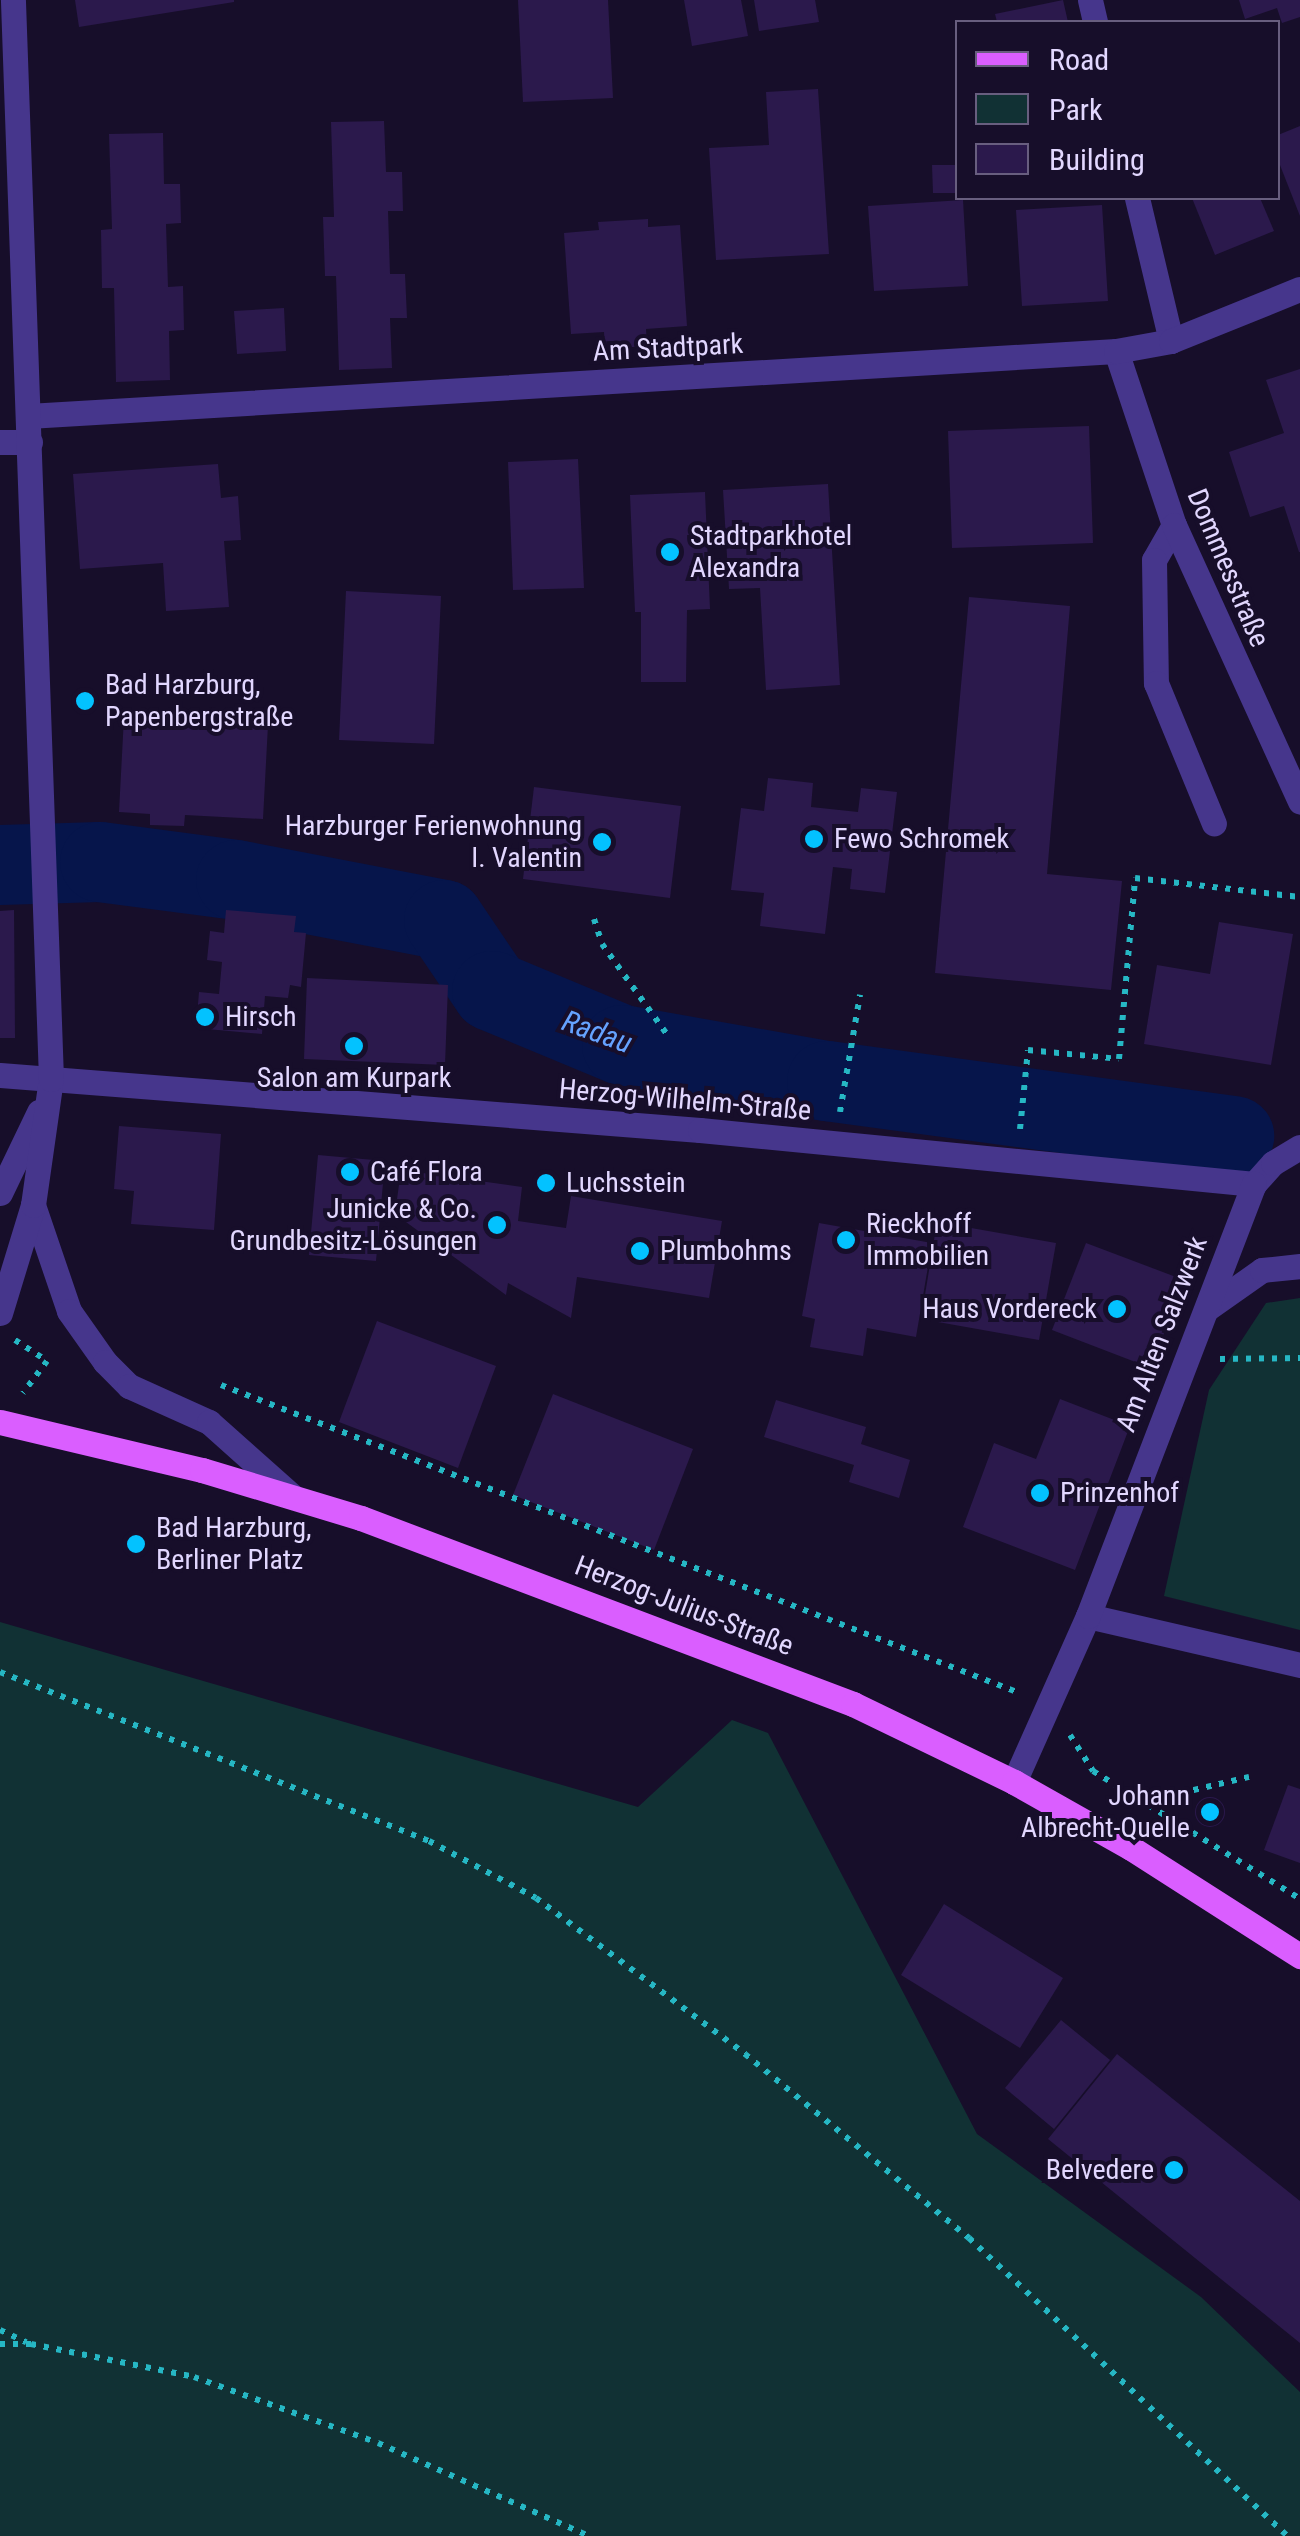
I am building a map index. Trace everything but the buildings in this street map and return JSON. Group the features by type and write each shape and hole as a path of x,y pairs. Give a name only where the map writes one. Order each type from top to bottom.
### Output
{"main road":[{"name":"Herzog-Julius-Straße","path":"1,1422 292,1496 444,1547 853,1704 1014,1782 1130,1848 1300,1956"}],"street":[{"path":"0,1313 33,1205 50,1078 13,0"},
{"path":"1137,200 1171,340"},
{"name":"Am Stadtpark","path":"28,416 1116,351 1171,340 1300,290"},
{"name":"Dommesstraße","path":"1116,351 1174,525 1300,802"},
{"path":"0,442 30,442"},
{"path":"1174,525 1154,560 1156,683 1214,824"},
{"name":"Herzog-Wilhelm-Straße","path":"0,1075 662,1125 1254,1184"},
{"path":"0,1193 36,1122 50,1078"},
{"path":"1254,1184 1273,1164 1300,1147"},
{"name":"Am Alten Salzwerk","path":"1014,1782 1052,1706 1254,1184"},
{"path":"33,1205 69,1312 104,1362 129,1386 209,1422 292,1496"},
{"path":"1208,1308 1262,1270 1300,1266"},
{"path":"1088,1616 1300,1665"}],"path":[{"path":"1020,1132 1028,1050 1118,1059 1135,878 1300,897"},
{"path":"594,919 602,944 666,1032"},
{"path":"840,1108 860,995"},
{"path":"0,1330 47,1361 1,1422"},
{"path":"1184,1359 1300,1358"},
{"path":"214,1382 1052,1706 1093,1771 1300,1899"},
{"path":"0,1672 429,1842 536,1898 746,2054 968,2238 1288,2536"},
{"path":"1142,1802 1248,1777"},
{"path":"0,2330 31,2344"},
{"path":"0,2344 31,2344 194,2377 378,2443 590,2536"}],"green space":[{"path":"1300,1298 1300,1630 1164,1596 1209,1390 1266,1303"},
{"path":"0,1622 638,1807 732,1720 768,1733 977,2134 1201,2297 1300,2392 1300,2536 0,2536"}],"waterway":[{"name":"Radau","path":"0,865 100,862 236,880 444,920 492,991 622,1045 827,1081 1234,1136"}],"place":[{"name":"Stadtparkhotel Alexandra","path":"670,552"},
{"name":"Bad Harzburg, Papenbergstraße","path":"85,701"},
{"name":"Fewo Schromek","path":"814,839"},
{"name":"Harzburger Ferienwohnung I. Valentin","path":"602,842"},
{"name":"Hirsch","path":"205,1017"},
{"name":"Salon am Kurpark","path":"354,1046"},
{"name":"Café Flora","path":"350,1172"},
{"name":"Luchsstein","path":"546,1183"},
{"name":"Junicke & Co. Grundbesitz-Lösungen","path":"497,1225"},
{"name":"Rieckhoff Immobilien","path":"846,1240"},
{"name":"Plumbohms","path":"640,1251"},
{"name":"Haus Vordereck","path":"1117,1309"},
{"name":"Prinzenhof","path":"1040,1493"},
{"name":"Bad Harzburg, Berliner Platz","path":"136,1544"},
{"name":"Johann Albrecht-Quelle","path":"1210,1812"},
{"name":"Belvedere","path":"1174,2170"}]}
